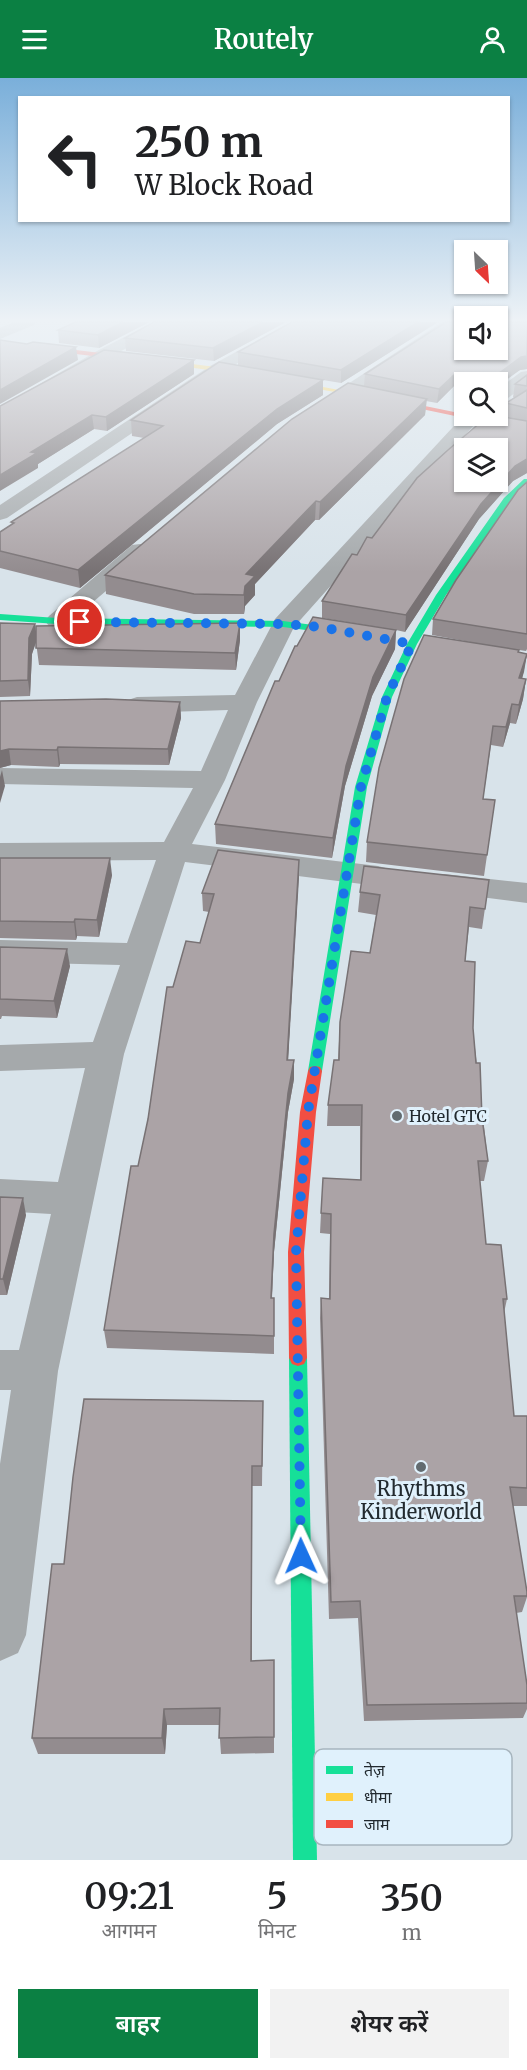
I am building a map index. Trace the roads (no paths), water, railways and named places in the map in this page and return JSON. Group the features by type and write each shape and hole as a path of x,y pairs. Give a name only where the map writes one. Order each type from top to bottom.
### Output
{"street":[{"path":"0,414 15,405"},
{"path":"0,514 162,405"},
{"path":"302,420 326,405"},
{"path":"396,405 454,416"},
{"path":"0,1635 18,1370 75,1199 106,1054 174,851 211,780 244,702 283,624 463,426"},
{"path":"493,426 527,436"},
{"path":"508,426 527,429"},
{"path":"305,1860 296,1252 308,1112 361,787 387,697 412,644 441,595 507,500 527,480"},
{"path":"57,621 156,536"},
{"path":"0,617 57,621 283,624 366,636"},
{"path":"116,706 244,702"},
{"path":"0,776 211,780"},
{"path":"0,852 174,851 527,893"},
{"path":"0,951 139,954"},
{"path":"0,1058 106,1054"},
{"path":"0,1195 75,1199"}],"place":[{"name":"Hotel GTC","path":"397,1116"},
{"name":"Rhythms Kinderworld","path":"421,1467"}]}
